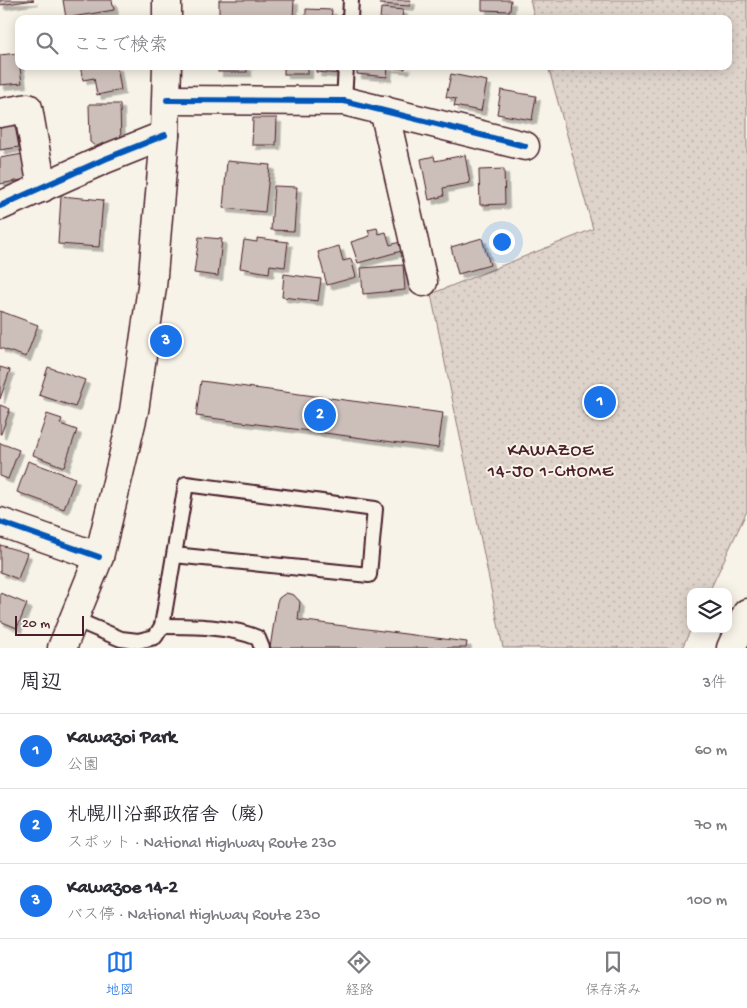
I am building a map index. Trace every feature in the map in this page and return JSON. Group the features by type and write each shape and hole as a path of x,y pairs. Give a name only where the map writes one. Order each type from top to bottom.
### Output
{"main road":[{"path":"167,0 167,15"},
{"path":"62,648 99,557 134,412 152,287 165,135 167,70"},
{"path":"167,100 344,101 525,146"},
{"path":"0,113 28,108 42,188"},
{"path":"384,110 423,282"},
{"path":"0,206 105,159 165,135"},
{"path":"0,522 99,557"},
{"path":"730,648 747,613"}],"lane":[{"path":"350,15 352,0"},
{"path":"344,101 346,70"},
{"path":"74,619 121,643 141,644 155,637 162,626 174,554 186,484 375,508 369,575 174,554"},
{"path":"162,626 199,626 246,632 258,638 262,648"}],"shaded area":[{"path":"530,0 747,0 747,511 711,588 687,588 687,633 689,633 682,648 503,648 431,294 593,229 549,70 732,70 732,15 534,15"}],"building":[{"path":"0,0 34,0 0,5"},
{"path":"63,0 112,0 114,10 84,15 66,15"},
{"path":"219,0 294,0 293,15 219,15"},
{"path":"380,0 411,0 410,6 380,4"},
{"path":"482,0 511,0 510,11 482,10"},
{"path":"381,8 403,10 402,15 380,15"},
{"path":"306,9 332,10 331,15 306,15"},
{"path":"15,53 15,70 20,70 22,83 0,85 0,55"},
{"path":"81,70 118,70 121,90 97,95 94,78 83,80"},
{"path":"218,70 247,70 247,72 218,72"},
{"path":"284,70 308,70 308,74 284,74"},
{"path":"316,70 341,70 341,74 316,72"},
{"path":"357,70 388,70 387,77 357,74"},
{"path":"451,74 487,81 481,111 454,106 456,99 446,97"},
{"path":"501,90 536,96 532,120 497,114"},
{"path":"89,104 120,104 121,144 101,151 90,142"},
{"path":"253,118 277,118 276,145 252,145"},
{"path":"14,121 19,147 0,150 0,123"},
{"path":"23,154 27,179 0,184 0,158"},
{"path":"465,155 470,183 443,188 444,196 429,200 421,159 434,156 435,161"},
{"path":"227,161 270,165 265,212 223,208"},
{"path":"504,169 505,204 480,205 479,170"},
{"path":"274,186 297,187 294,231 271,230"},
{"path":"61,196 103,200 99,247 58,244"},
{"path":"377,228 379,234 386,232 390,245 403,241 405,250 358,263 351,242 370,236 368,230"},
{"path":"199,237 222,239 218,276 194,273"},
{"path":"257,238 288,242 285,267 270,265 269,273 240,268 244,240 257,242"},
{"path":"482,238 490,265 458,274 451,247"},
{"path":"339,246 343,261 351,259 356,277 327,285 318,252"},
{"path":"403,265 405,290 363,294 361,268"},
{"path":"284,274 321,279 318,301 282,297"},
{"path":"0,311 38,325 26,357 0,348"},
{"path":"0,367 10,370 0,399"},
{"path":"48,367 85,380 75,407 39,395"},
{"path":"201,381 443,413 438,448 196,416"},
{"path":"0,405 10,409 1,434 0,434"},
{"path":"47,414 62,419 60,424 77,430 64,467 33,455"},
{"path":"0,443 19,450 8,479 0,476"},
{"path":"28,461 75,478 64,509 17,492"},
{"path":"0,545 27,553 18,579 0,572"},
{"path":"0,593 27,604 17,628 0,621"},
{"path":"286,593 294,595 300,602 298,620 467,642 466,648 270,648 277,602"}],"cycle path":[{"path":"167,100 344,101 525,146"},
{"path":"0,206 105,159 165,135"},
{"path":"0,522 99,557"}],"place":[{"name":"Kawazoe 14-2","path":"166,341"},
{"name":"Kawazoi Park","path":"600,402"},
{"name":"札幌川沿郵政宿舎（廃）","path":"320,415"}],"district":[{"name":"KAWAZOE 14-JO 1-CHOME","path":"551,459"}]}
